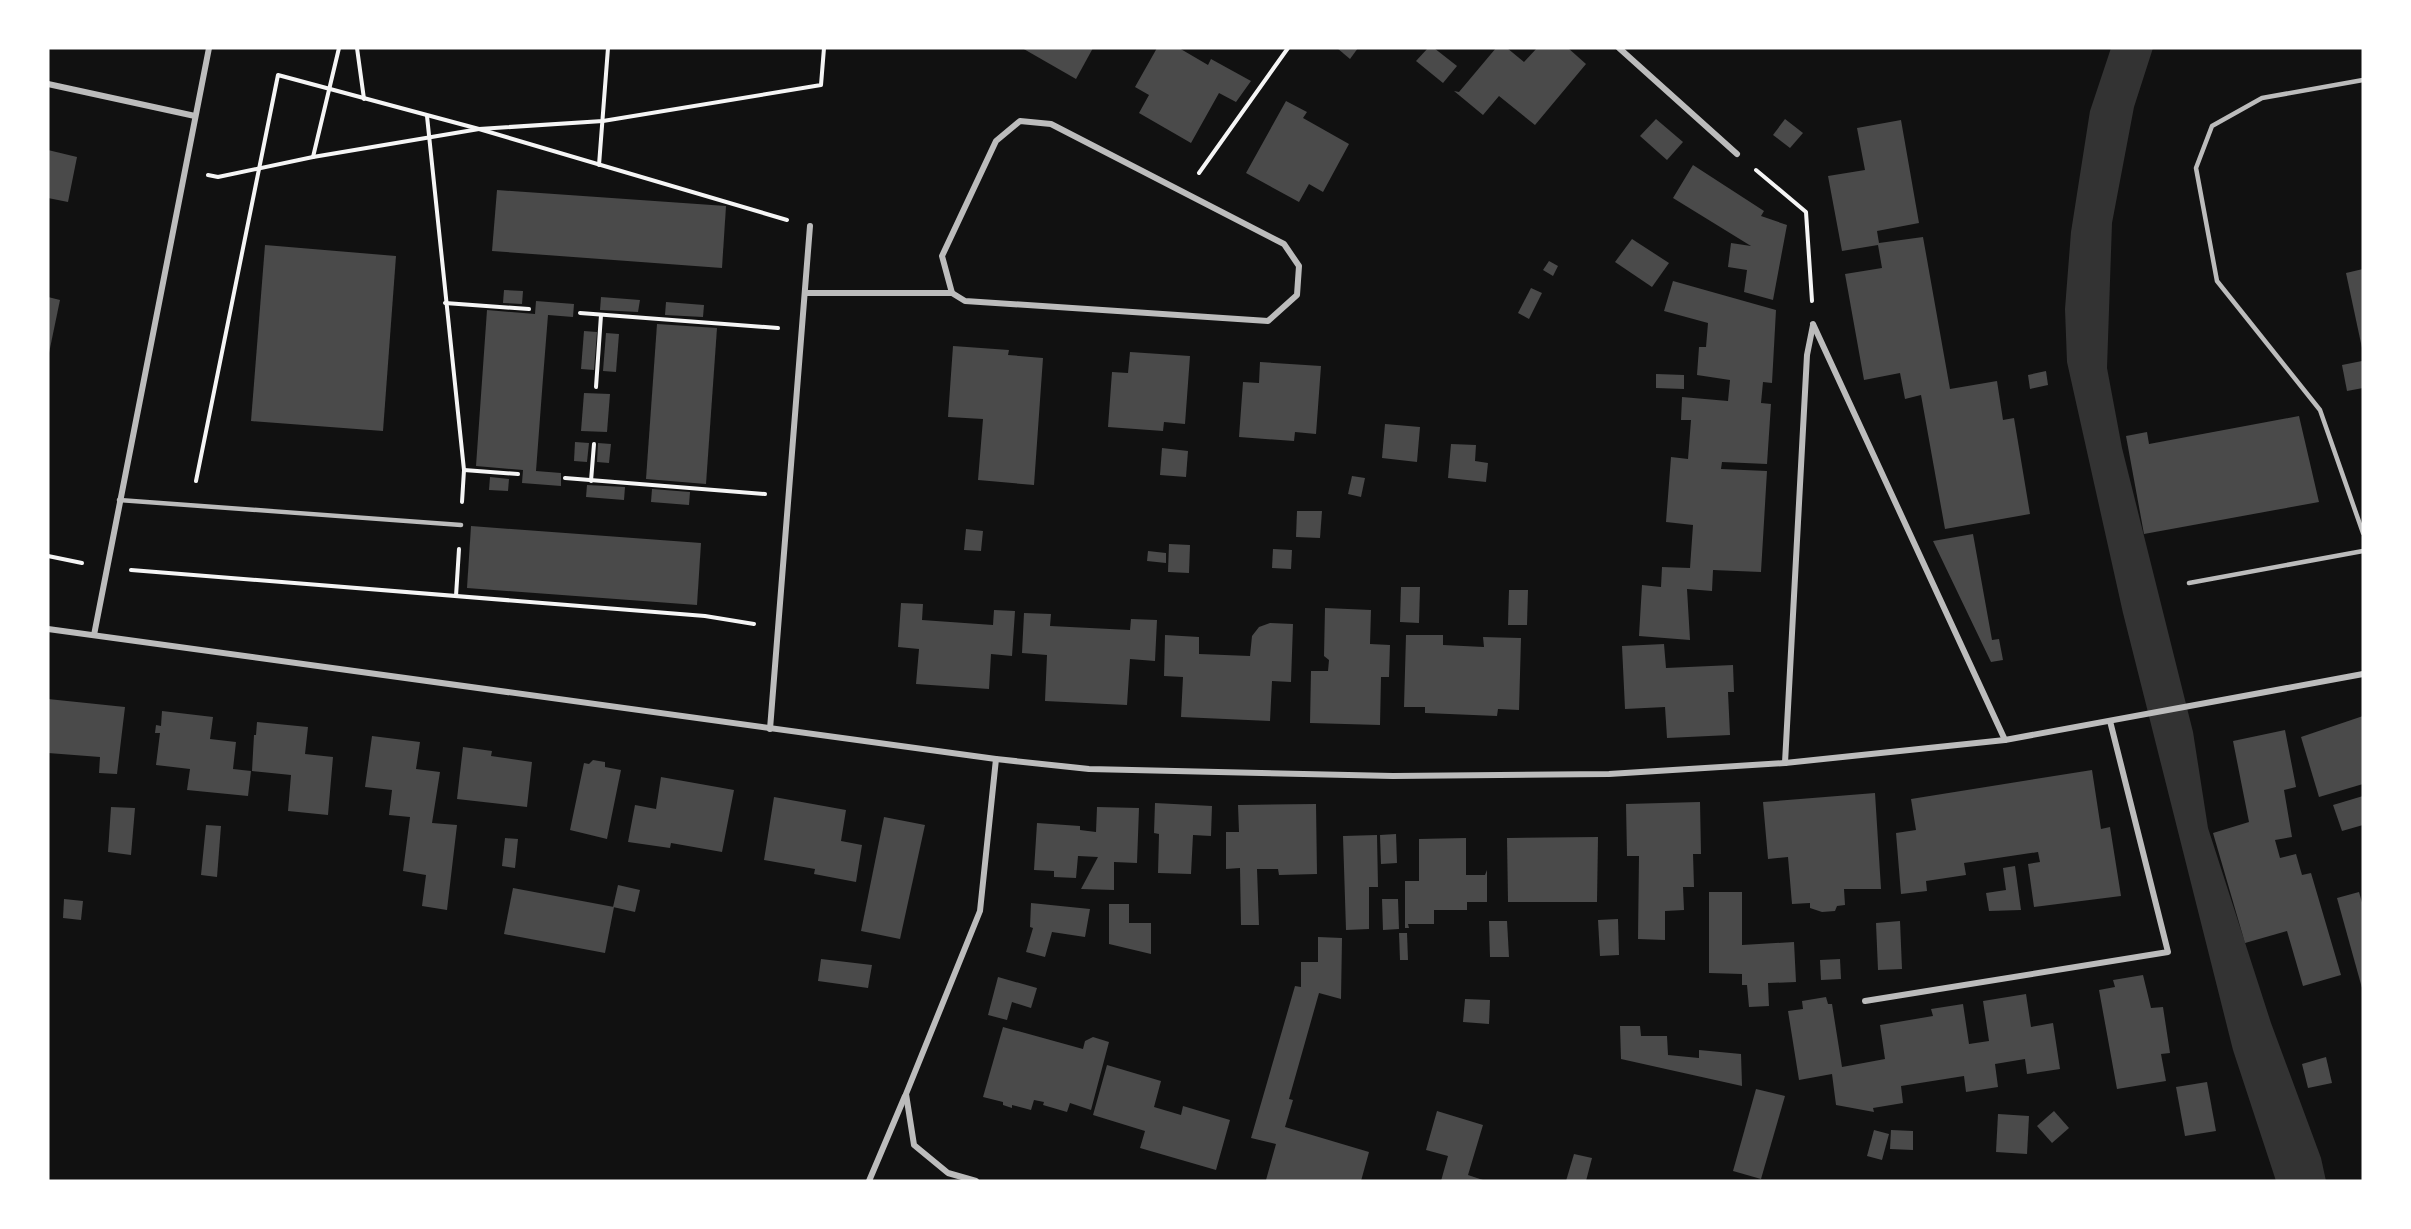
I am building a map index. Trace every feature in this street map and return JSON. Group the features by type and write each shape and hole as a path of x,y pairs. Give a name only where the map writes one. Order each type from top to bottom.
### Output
{"street":[{"path":"94,635 209,48"},
{"path":"1619,48 1737,154"},
{"path":"48,84 195,116"},
{"path":"805,294 952,293 965,301 1268,321 1297,295 1299,266 1284,244 1051,124 1020,121 996,141 942,256 952,293"},
{"path":"770,729 810,226"},
{"path":"1813,324 2005,740"},
{"path":"1785,764 1807,355 1813,324"},
{"path":"48,629 996,759 1089,769 1393,776 1609,774 1785,764 2005,740 2363,674"},
{"path":"1865,1000 2168,952 2110,721"},
{"path":"869,1181 980,911 996,759"},
{"path":"906,1094 914,1144 948,1173 976,1181"}],"lane":[{"path":"2363,80 2262,98 2212,126 2196,168 2217,281 2320,410 2363,533"},
{"path":"119,500 461,525"},
{"path":"2189,583 2363,551"}],"path":[{"path":"313,157 339,48"},
{"path":"357,48 364,99"},
{"path":"599,165 608,48"},
{"path":"184,170 218,177 313,157 479,129 603,121 821,85 824,48"},
{"path":"1185,193 1288,48"},
{"path":"191,505 278,75 479,129 810,226"},
{"path":"427,116 464,470 456,596"},
{"path":"1737,154 1806,212 1813,324"},
{"path":"445,303 529,309"},
{"path":"580,313 802,330"},
{"path":"596,387 601,315"},
{"path":"591,481 594,444"},
{"path":"464,470 518,474"},
{"path":"565,478 789,496"},
{"path":"48,556 106,568 705,616 779,628"}],"shaded area":[{"path":"2111,48 2153,48 2134,107 2112,223 2107,368 2122,448 2193,732 2208,828 2271,1023 2321,1158 2326,1181 2276,1181 2233,1050 2123,613 2067,362 2065,309 2071,232 2090,111"}],"building":[{"path":"1022,48 1093,48 1076,79"},
{"path":"1157,48 1179,48 1208,65 1211,59 1251,81 1236,102 1219,93 1191,143 1139,113 1149,95 1135,87"},
{"path":"1337,48 1358,48 1350,59"},
{"path":"1428,48 1434,48 1457,66 1443,83 1416,61"},
{"path":"1496,48 1507,48 1524,62 1537,48 1568,48 1586,64 1535,125 1499,96 1483,115 1454,91 1459,92"},
{"path":"1286,101 1307,112 1303,118 1349,144 1323,192 1309,184 1299,202 1246,173"},
{"path":"1656,119 1683,142 1667,160 1640,136"},
{"path":"1785,119 1803,133 1790,148 1773,135"},
{"path":"1901,120 1919,223 1877,231 1879,243 1923,237 1950,389 1997,381 2003,420 2014,418 2030,514 1945,529 1921,395 1905,399 1900,373 1864,380 1845,274 1882,268 1878,245 1842,251 1828,176 1865,170 1857,128"},
{"path":"48,150 77,157 68,202 48,198"},
{"path":"1693,165 1764,211 1761,216 1787,225 1773,300 1744,292 1747,270 1728,267 1731,243 1751,246 1673,198"},
{"path":"497,190 726,206 722,268 492,251"},
{"path":"1632,239 1669,263 1652,287 1615,262"},
{"path":"265,245 396,256 383,431 251,421"},
{"path":"1549,261 1558,266 1553,276 1543,270"},
{"path":"2363,269 2363,348 2362,348 2346,273"},
{"path":"1673,281 1776,310 1772,383 1763,382 1761,403 1771,404 1767,464 1722,462 1721,469 1767,471 1761,572 1713,570 1712,591 1687,589 1690,640 1639,636 1642,585 1661,587 1662,567 1690,568 1693,525 1666,522 1671,457 1688,459 1691,420 1681,420 1682,397 1728,401 1730,380 1697,375 1699,347 1706,347 1708,323 1664,311"},
{"path":"1531,288 1542,293 1529,319 1518,313"},
{"path":"504,290 523,291 522,304 503,303"},
{"path":"48,297 60,300 49,353 48,353"},
{"path":"601,297 640,300 638,312 600,310"},
{"path":"536,301 574,304 573,317 548,315 536,471 561,473 561,486 522,483 523,470 476,466 487,310 535,314"},
{"path":"666,302 704,305 703,317 665,315"},
{"path":"657,324 717,328 706,484 646,479"},
{"path":"584,331 597,332 594,370 581,369"},
{"path":"606,333 619,334 616,372 603,371"},
{"path":"953,346 1009,350 1008,355 1043,358 1034,485 978,480 983,419 948,417"},
{"path":"1130,352 1190,356 1185,424 1164,422 1163,431 1108,427 1112,372 1128,373"},
{"path":"2362,361 2363,388 2347,391 2342,365"},
{"path":"1260,362 1321,366 1316,434 1295,432 1294,441 1239,437 1243,382 1259,383"},
{"path":"2046,371 2048,385 2030,389 2028,375"},
{"path":"1656,374 1684,375 1684,389 1656,388"},
{"path":"584,393 610,394 607,432 581,431"},
{"path":"2299,416 2319,502 2144,534 2126,436 2147,432 2149,444"},
{"path":"1385,424 1420,427 1417,462 1382,458"},
{"path":"575,442 589,443 587,462 574,461"},
{"path":"598,443 611,444 609,463 597,462"},
{"path":"1451,444 1476,445 1475,461 1488,463 1486,482 1448,478"},
{"path":"1162,448 1188,451 1186,477 1160,475"},
{"path":"1352,476 1365,478 1361,497 1348,494"},
{"path":"490,477 509,479 508,491 489,490"},
{"path":"587,485 625,487 624,500 586,497"},
{"path":"652,489 690,492 689,505 651,502"},
{"path":"1297,511 1322,511 1320,538 1296,537"},
{"path":"471,526 701,543 697,605 467,588"},
{"path":"966,529 983,531 981,551 964,550"},
{"path":"1973,534 1992,640 1999,639 2003,660 1991,662 1933,541"},
{"path":"1169,544 1190,545 1189,573 1168,572"},
{"path":"1273,549 1292,550 1291,569 1272,568"},
{"path":"1148,551 1166,553 1166,563 1147,561"},
{"path":"1401,587 1420,587 1419,623 1400,622"},
{"path":"1509,590 1528,590 1527,625 1508,625"},
{"path":"901,603 923,604 922,620 993,625 994,610 1015,611 1012,656 991,654 989,689 916,684 919,649 898,647"},
{"path":"1325,608 1371,610 1370,644 1390,645 1389,677 1381,677 1380,725 1310,723 1311,671 1328,671 1329,660 1324,656"},
{"path":"1024,613 1051,614 1050,626 1130,630 1131,619 1157,620 1155,661 1130,659 1127,705 1045,701 1047,655 1022,653"},
{"path":"1270,623 1293,624 1291,682 1272,681 1270,721 1181,717 1183,677 1164,676 1165,635 1199,637 1199,654 1250,656 1252,636 1259,627"},
{"path":"1406,635 1443,635 1443,645 1484,647 1483,637 1521,638 1519,710 1498,709 1497,716 1425,713 1425,707 1404,707"},
{"path":"1664,644 1666,668 1733,665 1734,692 1728,692 1730,735 1667,738 1665,707 1625,709 1622,646"},
{"path":"48,699 125,707 117,774 99,773 100,757 48,753"},
{"path":"162,711 213,717 210,739 236,742 233,769 251,771 248,796 187,790 190,769 156,765 160,733 155,733 156,725 161,726"},
{"path":"2363,716 2363,784 2319,797 2301,737"},
{"path":"257,722 308,727 305,754 333,757 328,815 288,811 291,775 252,771"},
{"path":"2285,730 2296,787 2284,790 2292,837 2275,840 2280,858 2296,854 2302,875 2311,873 2341,975 2303,986 2287,931 2245,943 2213,833 2249,822 2233,741"},
{"path":"372,736 420,742 416,769 440,772 432,823 457,825 447,910 422,906 426,875 403,871 410,817 389,815 392,790 365,787"},
{"path":"463,747 492,751 491,756 532,762 527,807 457,799"},
{"path":"593,760 605,762 605,767 621,770 607,839 570,830 584,763 589,764"},
{"path":"2092,770 2101,829 2110,827 2121,896 2034,907 2028,864 2040,862 2038,852 1964,863 1966,875 1926,881 1927,891 1901,894 1896,833 1916,830 1911,799"},
{"path":"661,777 734,790 722,852 671,843 670,848 628,842 635,805 656,809"},
{"path":"1875,793 1881,889 1844,889 1845,905 1837,906 1835,911 1822,912 1810,908 1810,903 1792,904 1788,857 1768,859 1763,802"},
{"path":"2363,796 2363,825 2342,831 2333,805"},
{"path":"774,797 846,810 841,841 862,845 856,882 814,874 815,869 764,860"},
{"path":"1700,802 1701,854 1693,854 1694,887 1683,887 1684,910 1665,911 1665,940 1638,939 1639,856 1627,856 1626,804"},
{"path":"1155,803 1212,806 1211,836 1193,835 1191,874 1158,873 1159,834 1154,833"},
{"path":"1316,804 1317,874 1279,875 1278,869 1257,869 1259,925 1241,925 1240,868 1226,869 1226,832 1239,832 1238,805"},
{"path":"111,807 135,808 131,855 108,852"},
{"path":"1097,807 1139,808 1137,863 1114,862 1114,890 1081,889 1098,857 1078,856 1076,878 1054,877 1054,871 1034,870 1037,823 1080,826 1080,830 1096,832"},
{"path":"884,817 925,825 900,939 861,931"},
{"path":"206,825 221,826 217,877 201,875"},
{"path":"1396,834 1397,863 1381,864 1380,835"},
{"path":"1377,835 1378,887 1369,887 1369,929 1346,930 1343,836"},
{"path":"1598,837 1597,902 1508,902 1507,838"},
{"path":"505,838 518,839 515,868 502,866"},
{"path":"1466,838 1466,875 1485,875 1487,870 1487,902 1467,902 1467,910 1434,910 1434,924 1408,924 1409,928 1405,928 1405,881 1419,881 1419,839"},
{"path":"2015,866 2021,910 1989,911 1986,893 2006,890 2003,868"},
{"path":"618,885 640,890 635,912 613,907"},
{"path":"513,888 614,907 605,953 504,934"},
{"path":"1709,892 1742,892 1742,945 1794,942 1796,982 1768,983 1769,1006 1749,1007 1747,985 1742,985 1742,974 1709,973"},
{"path":"2359,892 2363,906 2362,988 2337,898"},
{"path":"64,899 83,901 81,920 63,918"},
{"path":"1382,899 1398,899 1399,929 1383,930"},
{"path":"1031,903 1090,909 1085,937 1052,932 1045,957 1026,952 1033,928 1030,927"},
{"path":"1109,904 1129,904 1129,923 1151,923 1151,954 1109,944"},
{"path":"1618,919 1619,955 1600,956 1598,920"},
{"path":"1489,921 1507,921 1509,957 1490,957"},
{"path":"1900,921 1902,969 1878,970 1876,923"},
{"path":"1399,933 1407,933 1408,960 1400,960"},
{"path":"1318,937 1342,938 1341,999 1319,993 1289,1099 1293,1100 1285,1127 1369,1152 1361,1181 1269,1181 1266,1180 1276,1144 1251,1138 1295,986 1301,987 1301,962 1318,962"},
{"path":"821,959 872,965 868,988 818,981"},
{"path":"1840,959 1841,979 1821,980 1820,960"},
{"path":"2143,975 2151,1008 2163,1007 2170,1053 2161,1054 2166,1081 2117,1089 2099,990 2115,987 2113,980"},
{"path":"998,977 1037,988 1031,1008 1012,1002 1007,1020 988,1015"},
{"path":"2026,994 2031,1027 2053,1023 2060,1069 2027,1074 2025,1059 1995,1064 1998,1087 1966,1092 1964,1076 1901,1086 1903,1103 1873,1108 1874,1112 1836,1105 1832,1074 1799,1080 1788,1011 1803,1009 1802,1001 1826,997 1828,1004 1832,1004 1842,1067 1885,1059 1880,1025 1933,1016 1931,1009 1963,1004 1969,1044 1989,1041 1983,1001"},
{"path":"1465,999 1490,1000 1489,1024 1463,1022"},
{"path":"1620,1026 1640,1026 1641,1036 1667,1036 1668,1055 1699,1058 1699,1050 1741,1054 1742,1086 1621,1059"},
{"path":"1003,1027 1083,1049 1085,1041 1093,1037 1109,1042 1091,1110 1070,1103 1067,1112 1034,1100 1031,1110 1012,1105 1012,1108 1003,1105 1003,1102 983,1097"},
{"path":"2326,1057 2332,1083 2308,1088 2302,1064"},
{"path":"1107,1065 1161,1081 1154,1107 1181,1115 1183,1106 1230,1120 1216,1170 1140,1148 1145,1131 1093,1115"},
{"path":"2207,1082 2216,1131 2185,1136 2176,1087"},
{"path":"1756,1089 1785,1096 1761,1179 1733,1171"},
{"path":"1437,1111 1483,1125 1468,1175 1486,1181 1441,1181 1448,1156 1426,1150"},
{"path":"2054,1111 2069,1128 2052,1143 2037,1126"},
{"path":"1998,1114 2029,1116 2027,1154 1996,1152"},
{"path":"1874,1130 1889,1134 1882,1160 1867,1156"},
{"path":"1891,1130 1913,1131 1913,1150 1890,1149"},
{"path":"1574,1154 1592,1158 1586,1181 1566,1181"}]}
